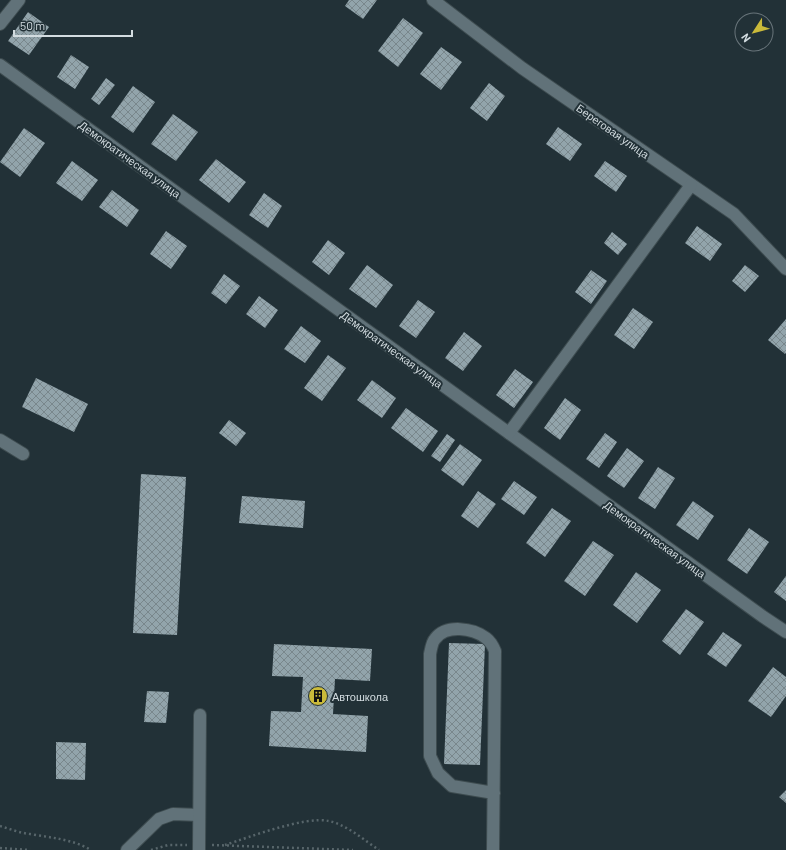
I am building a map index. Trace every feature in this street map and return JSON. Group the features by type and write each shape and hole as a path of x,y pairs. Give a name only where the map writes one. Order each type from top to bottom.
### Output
{"street":[{"path":"0,24 19,0"},
{"name":"Береговая улица","path":"433,0 522,68 734,214 786,269"},
{"name":"Демократическая улица","path":"0,65 509,434 786,632"},
{"path":"509,434 691,185"},
{"path":"0,440 24,454"},
{"path":"493,850 494,793 495,651 488,639 477,632 457,629 444,632 434,640 430,654 430,756 438,773 452,786 494,793"},
{"path":"199,847 200,715"},
{"path":"127,850 159,819 173,814 199,815"}],"path":[{"path":"223,845 297,823 314,820 329,821 347,829 379,850"},
{"path":"0,826 29,834 58,838 81,844 91,850"},
{"path":"151,850 168,845 199,847 223,845 353,850"},
{"path":"0,848 30,850"}],"building":[{"path":"349,0 377,0 363,19 345,6"},
{"path":"28,12 49,27 29,55 8,41"},
{"path":"403,18 423,33 398,67 378,51"},
{"path":"441,47 462,62 441,90 420,74"},
{"path":"71,55 89,67 75,89 57,77"},
{"path":"106,78 115,85 99,105 91,99"},
{"path":"489,83 505,96 487,121 470,108"},
{"path":"133,86 155,102 133,133 111,117"},
{"path":"173,114 198,132 176,161 151,144"},
{"path":"558,127 582,144 570,161 546,144"},
{"path":"24,128 45,143 20,177 0,162"},
{"path":"216,159 246,182 229,203 199,180"},
{"path":"72,161 98,180 82,201 56,183"},
{"path":"605,161 627,176 616,192 594,176"},
{"path":"112,190 139,210 127,227 99,207"},
{"path":"264,193 282,206 268,228 249,215"},
{"path":"697,226 722,244 710,261 685,243"},
{"path":"166,231 187,246 171,269 150,254"},
{"path":"612,232 627,244 618,255 604,243"},
{"path":"328,240 345,253 329,275 312,262"},
{"path":"367,265 393,285 376,308 349,289"},
{"path":"745,265 759,276 745,292 732,281"},
{"path":"591,270 607,281 591,304 575,292"},
{"path":"224,274 240,286 226,304 211,293"},
{"path":"259,296 278,310 265,328 246,314"},
{"path":"418,300 435,312 416,338 399,326"},
{"path":"633,308 653,322 634,349 614,335"},
{"path":"786,319 786,353 785,354 768,340"},
{"path":"301,326 321,341 305,363 284,349"},
{"path":"464,332 482,346 463,371 445,358"},
{"path":"328,355 346,368 322,401 304,388"},
{"path":"515,369 533,382 514,408 496,395"},
{"path":"36,378 88,404 74,432 22,407"},
{"path":"372,380 396,398 382,418 357,400"},
{"path":"565,398 581,410 560,440 544,428"},
{"path":"406,408 438,431 423,452 391,428"},
{"path":"229,420 246,433 236,446 219,433"},
{"path":"605,433 617,442 599,468 586,459"},
{"path":"447,434 455,440 440,462 431,456"},
{"path":"460,444 482,460 463,486 441,470"},
{"path":"627,448 644,461 624,488 607,476"},
{"path":"658,467 675,478 655,509 638,498"},
{"path":"141,474 186,477 177,635 133,633"},
{"path":"514,481 537,497 524,515 501,499"},
{"path":"478,491 496,504 478,528 461,516"},
{"path":"242,496 305,501 303,528 239,523"},
{"path":"693,501 714,516 698,540 676,525"},
{"path":"552,508 571,521 545,557 526,543"},
{"path":"749,528 769,542 747,574 727,560"},
{"path":"593,541 614,555 585,596 564,581"},
{"path":"636,572 661,590 637,623 613,605"},
{"path":"786,576 786,601 774,592"},
{"path":"686,609 704,622 680,655 662,641"},
{"path":"723,632 742,645 726,667 707,654"},
{"path":"449,643 485,644 480,765 444,764"},
{"name":"Автошкола","path":"274,644 372,649 370,681 335,679 333,714 368,716 366,752 269,746 271,711 301,712 303,677 272,676"},
{"path":"773,667 786,677 786,696 771,717 748,701"},
{"path":"147,691 169,692 166,723 144,722"},
{"path":"56,742 86,743 85,780 56,779"},
{"path":"786,790 786,803 779,797"}],"place":[{"name":"Автошкола","path":"318,696"}]}
